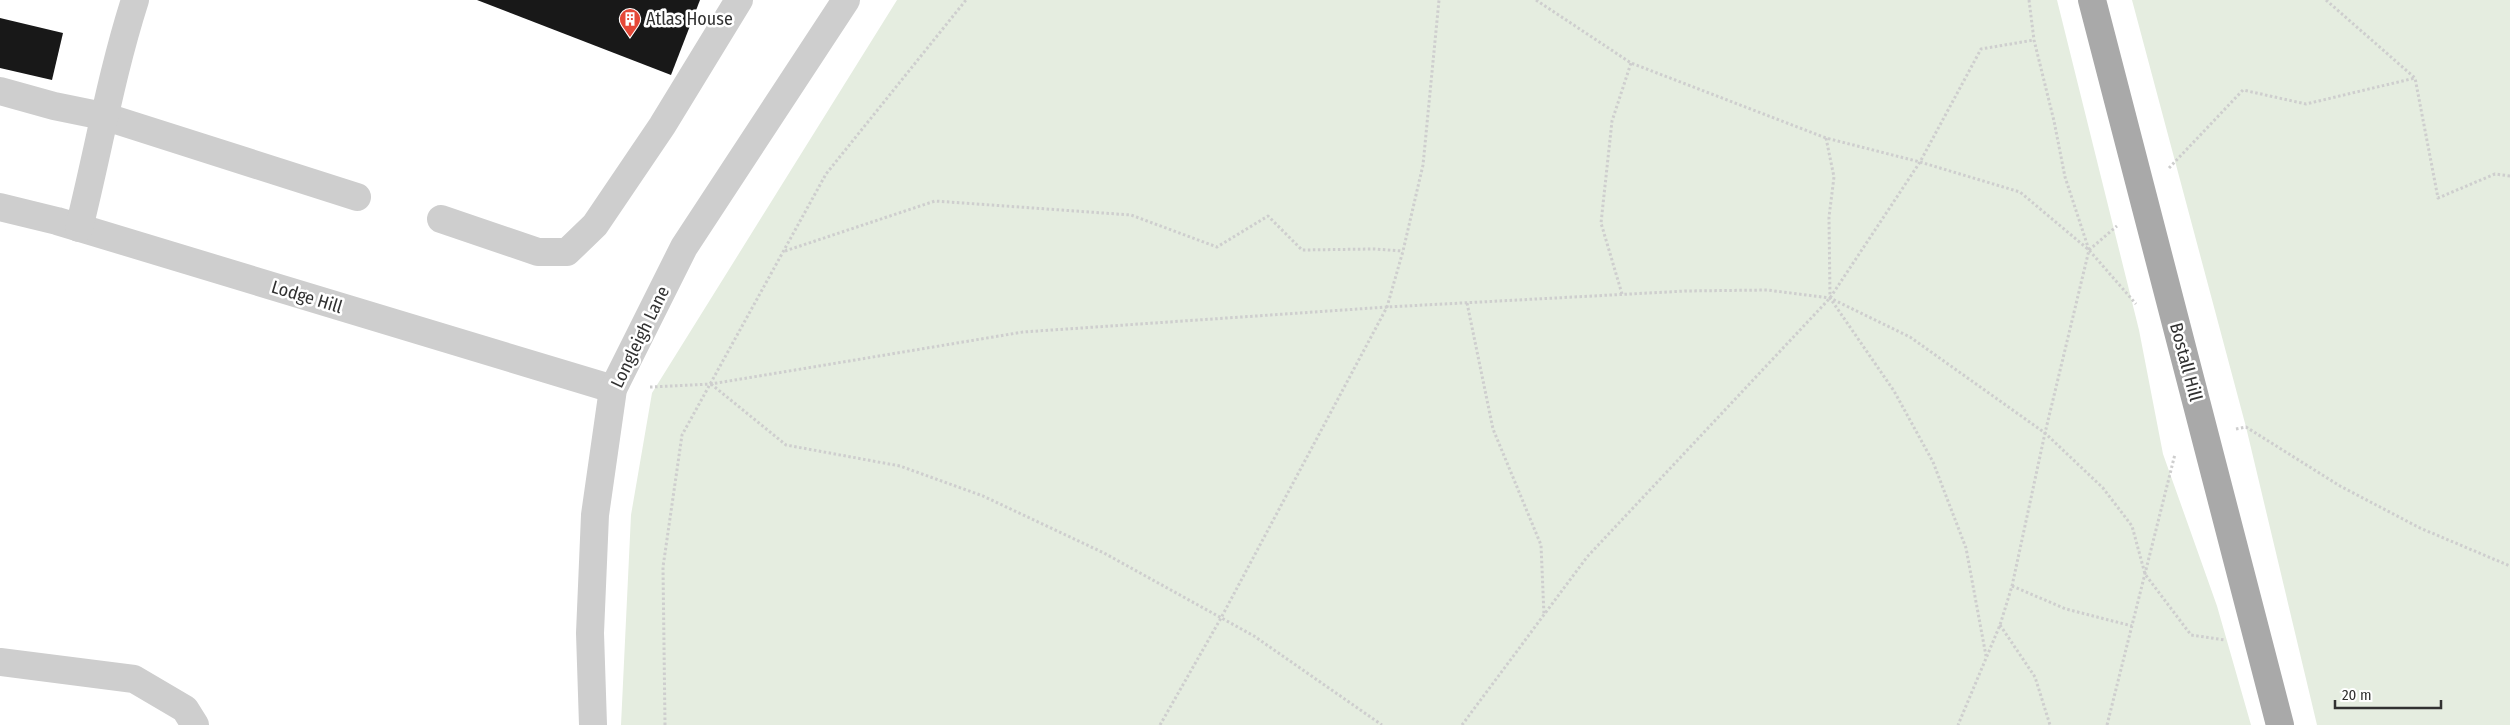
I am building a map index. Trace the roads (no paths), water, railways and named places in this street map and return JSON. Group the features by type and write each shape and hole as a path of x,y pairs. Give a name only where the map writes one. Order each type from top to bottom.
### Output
{"main road":[{"name":"Bostall Hill","path":"2092,0 2280,725"}],"street":[{"path":"80,228 97,157 103,116 122,41 136,0"},
{"path":"441,219 538,252 567,252 595,225 662,126 739,0"},
{"name":"Longleigh Lane","path":"593,725 590,633 595,515 613,389 684,246 846,0"},
{"path":"0,91 54,106 103,116 357,197"},
{"name":"Lodge Hill","path":"0,207 80,228 613,389"},
{"path":"0,662 134,679 185,709 195,725"}],"place":[{"name":"Atlas House","path":"630,38"}]}
